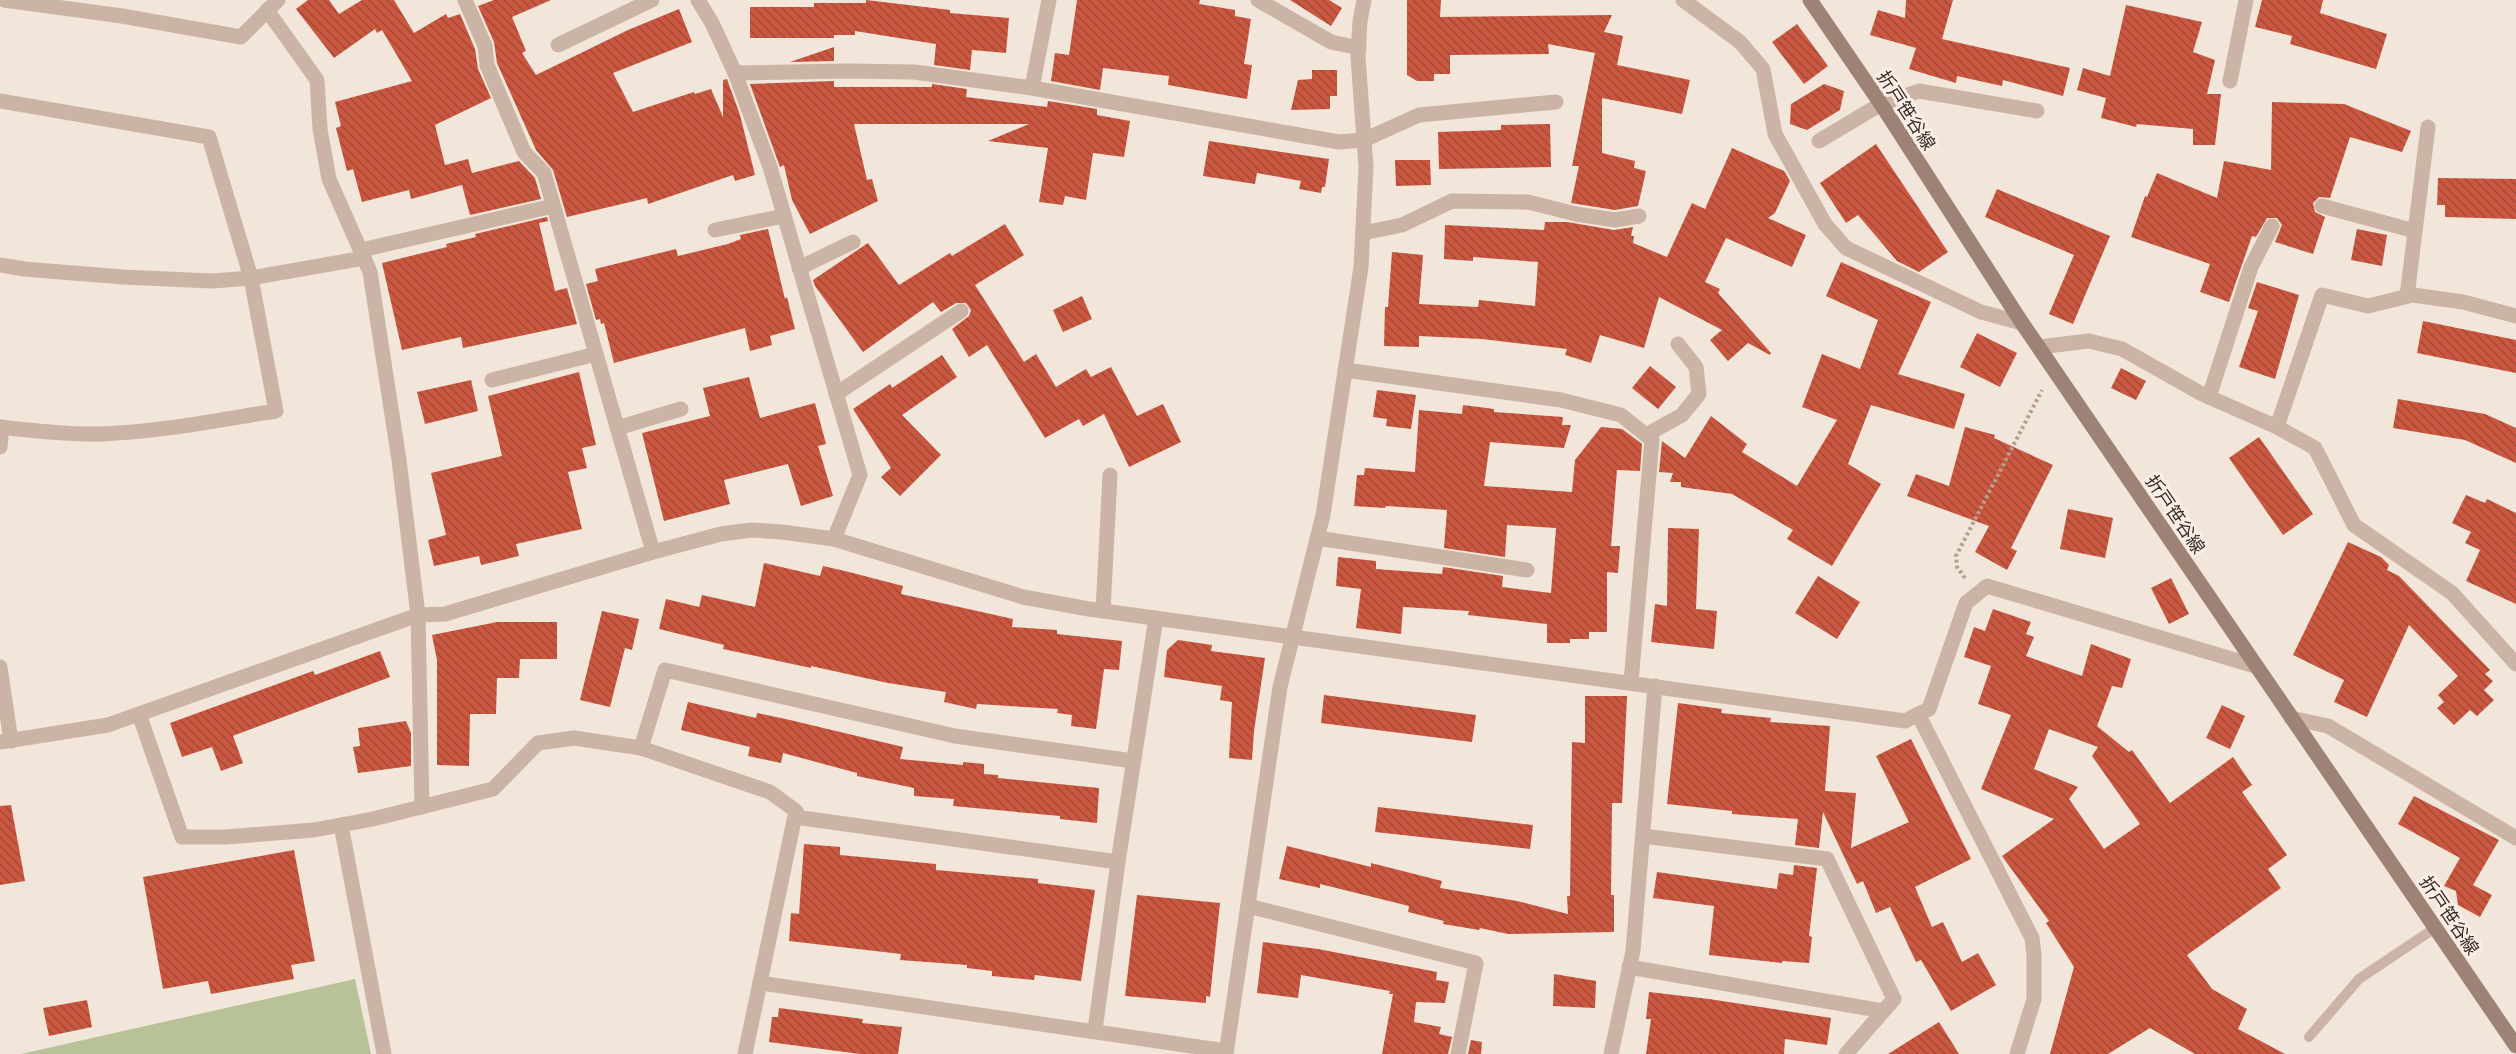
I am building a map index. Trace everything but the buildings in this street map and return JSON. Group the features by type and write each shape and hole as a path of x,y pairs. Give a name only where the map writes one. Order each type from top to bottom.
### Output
{"main road":[{"name":"折戸笹谷線","path":"1810,0 1881,104 2022,323 2516,1046"}],"street":[{"path":"4,0 122,16 241,37 272,5 317,80 320,129 329,178 370,272 399,460 418,615 422,807"},
{"path":"465,0 485,46 487,65 524,152 544,173 653,552"},
{"path":"558,45 652,0"},
{"path":"698,0 712,23 735,74 770,167 860,475 834,539"},
{"path":"1032,88 1049,0"},
{"path":"1258,0 1331,42 1359,48"},
{"path":"760,982 1095,1030 1226,1053 1280,687 1323,515 1361,267 1366,167 1359,48 1360,21 1364,0"},
{"path":"1683,0 1740,42 1763,69 1775,134 1825,224 1846,248 1981,312 2022,323"},
{"path":"2230,81 2246,0"},
{"path":"735,74 914,72 1032,88 1339,141 1364,140 1419,115 1556,102"},
{"path":"1819,141 1881,104 1919,91 2037,111"},
{"path":"0,101 209,137 251,278 276,411 193,424 102,434 29,431 1,427 0,447"},
{"path":"2407,296 2428,128"},
{"path":"1363,233 1402,225 1452,201 1528,202 1576,214 1615,220 1639,216"},
{"path":"0,265 123,277 212,281 251,278 363,254 553,206"},
{"path":"2322,206 2415,231"},
{"path":"715,230 784,216"},
{"path":"2209,397 2251,267 2272,226"},
{"path":"799,268 853,242"},
{"path":"2277,427 2322,295 2368,306 2413,295 2463,302 2516,315"},
{"path":"836,394 961,311"},
{"path":"2039,347 2089,341 2122,349 2209,397 2277,427 2315,448 2354,525 2452,593 2516,664"},
{"path":"1646,435 1682,414 1699,394 1696,367 1678,344"},
{"path":"492,380 596,354"},
{"path":"1345,370 1562,400 1621,416 1652,440 1631,682"},
{"path":"617,428 681,409"},
{"path":"1103,611 1110,475"},
{"path":"0,667 5,741 108,725 418,615 445,614 653,552 721,534 751,530 834,539 1023,597 1103,611 1905,721 1929,709 1966,603 1987,586 2255,666"},
{"path":"1317,538 1527,570"},
{"path":"1095,1030 1118,862 1156,618"},
{"path":"641,748 665,670 955,736 1133,761"},
{"path":"1611,1054 1629,967 1643,836 1655,686"},
{"path":"139,714 182,837 226,837 314,830 422,807 493,789 538,743 574,738 641,748 770,792 796,811 745,1054"},
{"path":"1918,714 2032,938 2034,999 2018,1054"},
{"path":"2291,718 2328,726 2516,838"},
{"path":"795,816 1118,862"},
{"path":"341,825 384,1054"},
{"path":"1643,836 1827,859 1894,999 1846,1054"},
{"path":"1248,906 1476,963 1458,1054"},
{"path":"1629,967 1884,1011"}],"lane":[{"path":"2309,1037 2359,979 2435,928"}],"path":[{"path":"1977,594 1957,567 1956,556 2053,368"}],"green space":[{"path":"355,979 371,1054 21,1054"}]}
